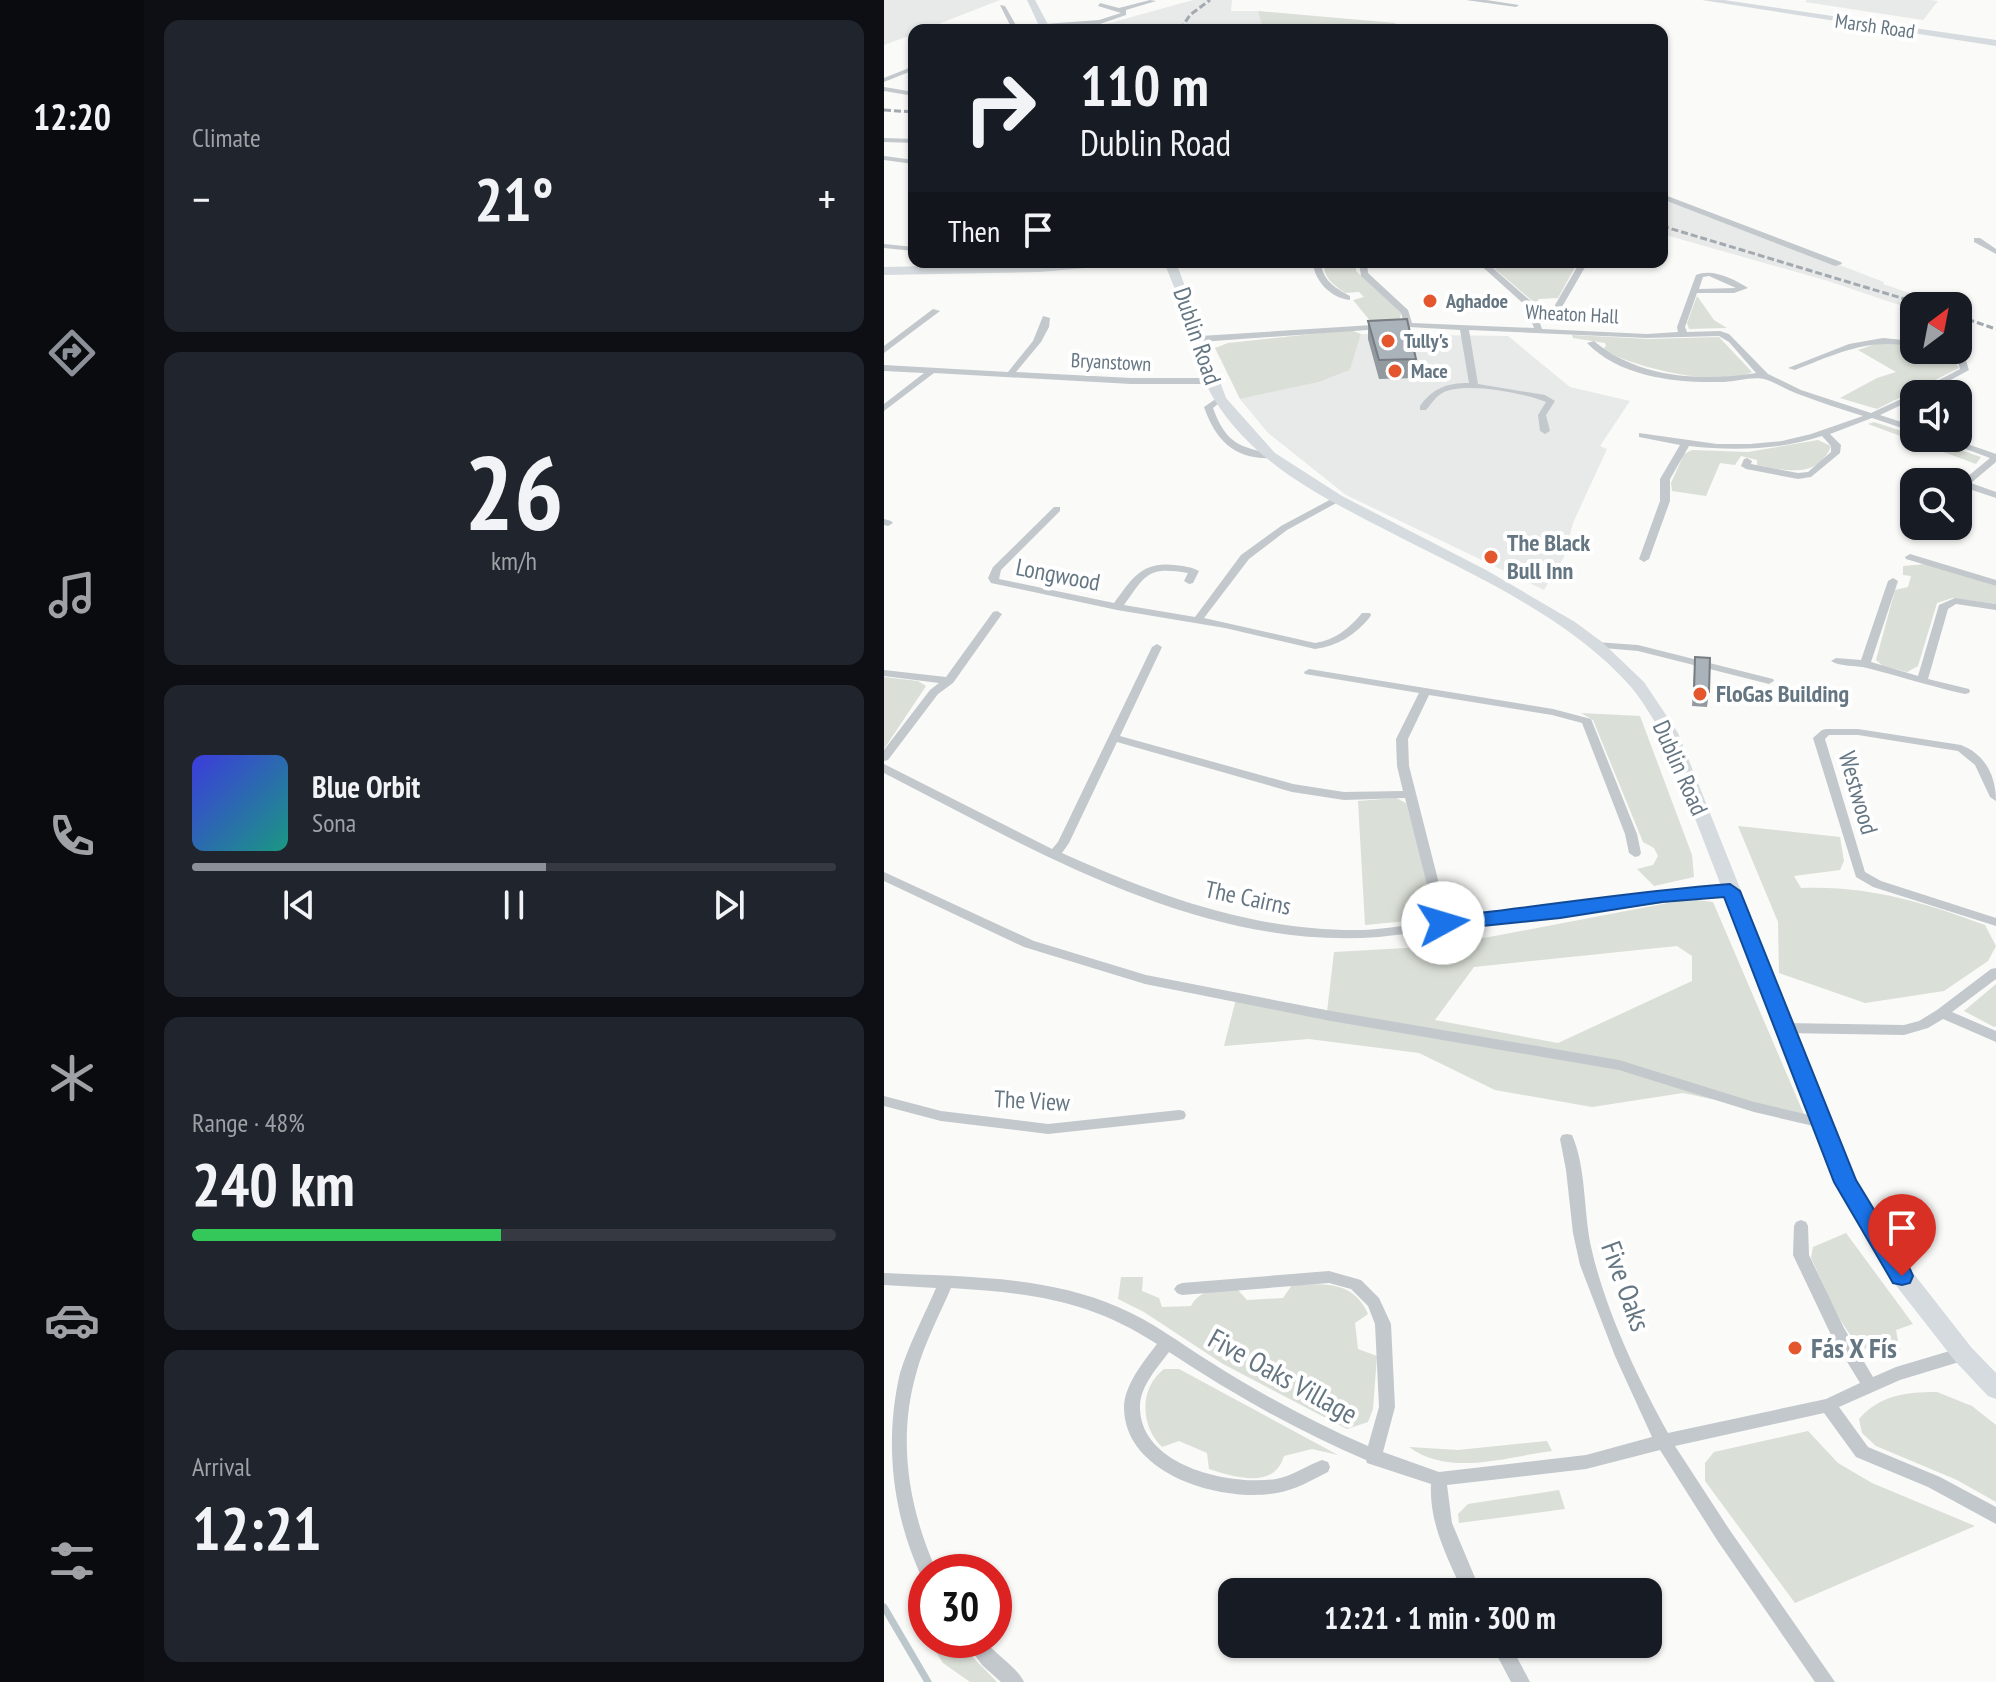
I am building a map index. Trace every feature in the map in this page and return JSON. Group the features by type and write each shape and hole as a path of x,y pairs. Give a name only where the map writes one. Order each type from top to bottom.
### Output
{"main road":[{"path":"1031,0 1043,24"},
{"name":"Marsh Road","path":"1706,0 1996,43"},
{"path":"884,271 913,268"},
{"name":"Dublin Road","path":"1172,268 1220,399 1270,456 1337,499 1532,602 1596,645 1638,685 1670,733 1822,1123 1857,1203 1902,1276 1963,1354 1996,1389"}],"street":[{"path":"1469,0 1516,5"},
{"path":"1119,10 1153,1"},
{"path":"1002,6 1012,24"},
{"path":"1080,24 1107,21 1124,14 1110,7 1099,8"},
{"path":"884,80 908,70"},
{"path":"884,89 908,93"},
{"path":"884,140 908,141"},
{"path":"884,158 908,161"},
{"path":"1668,198 1838,264"},
{"path":"1977,240 1996,252"},
{"path":"884,246 908,248"},
{"path":"1316,268 1327,287 1347,298"},
{"path":"1364,268 1364,274 1405,312 1409,325"},
{"path":"1488,268 1530,305 1538,329"},
{"path":"1559,305 1581,268"},
{"path":"1683,334 1681,327 1698,277 1704,274 1744,288 1694,291"},
{"path":"884,350 936,311"},
{"path":"1010,375 1036,344 1045,329 1046,318"},
{"name":"Wheaton Hall","path":"1200,339 1409,325 1647,336 1726,335 1763,375 1900,424"},
{"path":"1464,327 1474,386"},
{"path":"1792,368 1877,338 1900,340"},
{"path":"1591,343 1615,361 1670,375 1729,380 1763,375"},
{"path":"1945,380 1965,370 1963,364"},
{"name":"Bryanstown","path":"884,368 1184,383 1211,381"},
{"path":"884,408 933,370"},
{"path":"1423,408 1438,391 1474,386 1551,401 1542,415 1545,431"},
{"path":"1220,399 1208,407 1219,431 1243,453 1270,456"},
{"path":"1642,435 1685,445 1760,447 1826,435 1900,402"},
{"path":"1747,461 1746,466 1798,476 1811,474 1835,453 1836,445 1826,435"},
{"path":"1644,559 1665,501 1665,479 1685,445"},
{"path":"1972,449 1996,457"},
{"path":"1972,478 1996,457"},
{"path":"1972,490 1996,495"},
{"path":"1198,620 1245,557 1284,528 1337,499"},
{"name":"Longwood","path":"1057,509 997,569 993,578 995,581 1117,607 1198,620 1297,643 1324,645 1344,636 1366,615"},
{"path":"1910,557 1996,583"},
{"name":"Longwood","path":"1117,607 1145,569 1158,565 1194,571 1189,581"},
{"path":"1865,664 1893,581"},
{"path":"1922,681 1943,607 1955,601 1996,607"},
{"path":"884,758 934,692 949,681 997,614"},
{"path":"1596,645 1638,648 1769,681"},
{"path":"1054,855 1157,647"},
{"path":"1836,661 1865,664 1965,691"},
{"path":"1309,672 1553,712 1587,721 1631,834 1635,853"},
{"path":"884,673 949,681"},
{"path":"1426,691 1402,739 1403,766 1443,923"},
{"name":"Westwood","path":"1996,797 1980,762 1961,748 1839,731 1826,732 1819,738 1860,874 1877,884 1996,922"},
{"path":"1114,738 1292,788 1344,796 1409,794"},
{"name":"The Cairns","path":"884,768 1054,855 1155,898 1217,916 1310,932 1360,934 1560,912 1662,896 1730,891"},
{"path":"884,876 1029,944 1145,979 1331,1016 1619,1065 1754,1107 1822,1123"},
{"path":"1785,1028 1904,1030 1923,1025 1996,972"},
{"path":"1942,1013 1996,1037"},
{"name":"The View","path":"884,1101 941,1116 1048,1129 1179,1115"},
{"name":"Five Oaks","path":"1567,1139 1572,1158 1576,1217 1588,1265 1625,1360 1664,1442 1826,1682"},
{"path":"1801,1226 1801,1255 1838,1332 1869,1385"},
{"name":"Five Oaks Village","path":"1182,1289 1329,1277 1356,1284 1374,1302 1383,1324 1387,1407 1373,1458"},
{"name":"Five Oaks Village","path":"884,1279 1018,1289 1093,1303 1146,1327 1225,1379 1373,1458 1439,1479"},
{"path":"921,1554 904,1508 899,1453 903,1395 908,1373 946,1283"},
{"path":"1167,1343 1151,1364 1132,1405 1135,1430 1148,1452 1175,1469 1215,1483 1245,1488 1279,1486 1322,1467"},
{"path":"1466,1578 1447,1537 1437,1500 1439,1479 1586,1462 1828,1405 1869,1385 1963,1354"},
{"path":"1828,1405 1862,1452 1934,1482 1996,1516"},
{"path":"987,1658 1015,1682"},
{"path":"1508,1658 1521,1682"}],"shaded area":[{"path":"884,0 1000,0 938,24 908,24 908,36 884,45"},
{"path":"1193,0 1232,0 1231,11 1258,11 1261,24 1102,24"},
{"path":"1938,1 1923,20 1805,2"},
{"path":"1258,11 1396,24 1261,24"},
{"path":"1668,199 1907,292 1900,292 1900,305 1828,281 1668,236"},
{"path":"1325,268 1356,268 1401,313 1400,320 1371,322 1353,300 1364,297 1359,292 1345,293"},
{"path":"1494,268 1575,268 1558,298 1539,299 1536,304"},
{"path":"1697,296 1714,320 1727,328 1689,329 1687,323"},
{"path":"1350,330 1361,334 1350,370 1319,382 1240,399 1215,348 1228,343"},
{"path":"1361,334 1508,336 1570,387 1630,401 1600,446 1607,449 1573,523 1564,557 1544,590 1346,495 1268,433 1240,399 1319,382 1350,370"},
{"path":"1572,335 1649,339 1719,337 1752,372 1720,378 1676,374 1633,363 1603,349 1605,343 1573,338"},
{"path":"1884,341 1900,344 1900,364 1957,364 1959,368 1935,380 1900,380 1900,398 1877,409 1840,398 1877,378 1896,372 1858,350"},
{"path":"1874,422 1900,430 1900,436 1868,424"},
{"path":"1818,440 1831,446 1818,464 1809,468 1789,470 1767,467 1757,465 1757,460 1741,456 1735,465 1720,463 1706,496 1672,491 1671,483 1684,454 1692,450 1748,452"},
{"path":"1944,452 1966,452 1981,457 1976,464"},
{"path":"1926,564 1996,586 1996,604 1952,598 1937,603 1918,666 1907,672 1883,666 1876,660 1895,590 1908,587 1911,576 1903,575 1903,566"},
{"path":"884,677 918,681 926,686 884,749"},
{"path":"1581,713 1640,716 1692,855 1694,877 1654,886 1637,869 1653,865 1658,856 1654,848 1643,842 1593,720"},
{"path":"1396,798 1406,803 1435,910 1427,919 1365,925 1358,801"},
{"path":"1738,826 1840,837 1844,861 1840,870 1794,876 1801,888 1872,892 1940,909 1985,925 1996,946 1988,961 1944,991 1865,1003 1779,973 1778,922"},
{"path":"1689,899 1713,902 1806,1119 1683,1093 1592,1107 1495,1090 1419,1053 1309,1039 1224,1046 1237,995 1327,1012 1334,952 1442,946","holes":["1677,946 1692,956 1692,981 1558,1043 1435,1020 1474,967"]},
{"path":"1996,984 1996,1026 1994,1027 1964,1011"},
{"path":"1846,1233 1913,1324 1896,1330 1900,1353 1872,1351 1855,1340 1840,1319 1811,1258 1813,1247"},
{"path":"1121,1277 1143,1277 1142,1291 1159,1298 1162,1307 1191,1306 1200,1295 1217,1290 1238,1290 1247,1300 1283,1298 1292,1285 1326,1285 1346,1290 1362,1303 1368,1314 1355,1323 1358,1349 1377,1356 1373,1409 1368,1422 1347,1429 1223,1364 1144,1312 1118,1299"},
{"path":"1164,1369 1179,1369 1338,1455 1312,1449 1284,1456 1272,1474 1252,1478 1209,1469 1207,1453 1179,1441 1162,1447 1150,1429 1145,1408 1150,1387"},
{"path":"1937,1392 1972,1406 1996,1425 1996,1502 1957,1480 1876,1446 1862,1433 1859,1419 1885,1400 1904,1394"},
{"path":"1808,1431 1838,1463 1872,1483 1975,1526 1795,1603 1705,1481 1705,1463 1714,1452"},
{"path":"1547,1441 1552,1451 1460,1463 1425,1456 1409,1447 1458,1450"},
{"path":"1559,1490 1565,1509 1459,1523 1458,1514 1468,1504"},
{"path":"940,1658 974,1658 997,1682 970,1682"}],"building":[{"path":"1407,319 1416,359 1379,360 1368,321"},
{"path":"1695,657 1710,658 1709,692 1694,691"}],"waterway":[{"path":"884,1607 928,1682"}],"railway":[{"path":"1184,24 1190,15 1210,0"},
{"path":"884,110 908,112"},
{"path":"1668,228 1900,298"},
{"path":"1972,321 1996,329"}],"place":[{"name":"Aghadoe","path":"1430,301"},
{"name":"Tully's","path":"1388,341"},
{"name":"Mace","path":"1395,371"},
{"name":"The Black Bull Inn","path":"1491,557"},
{"name":"FloGas Building","path":"1700,694"},
{"name":"Fás X Fís","path":"1795,1348"}],"route":[{"path":"1443,923 1560,912 1662,896 1730,891 1845,1182 1902,1276"}]}
